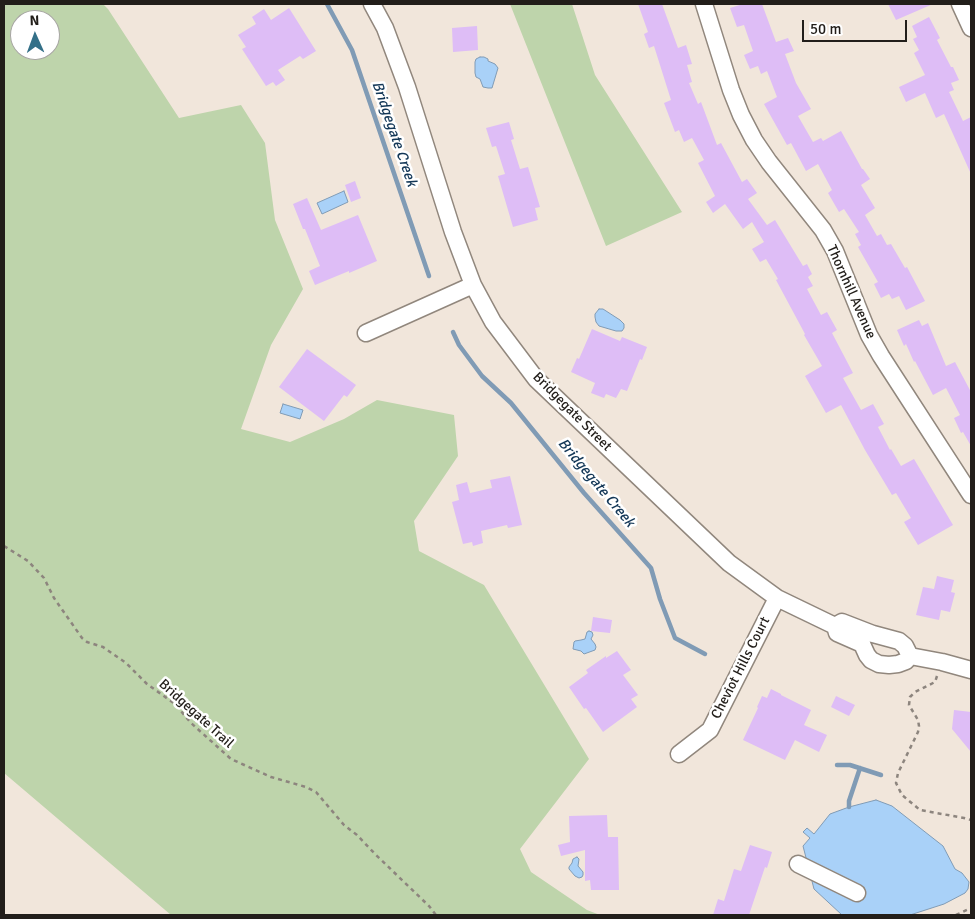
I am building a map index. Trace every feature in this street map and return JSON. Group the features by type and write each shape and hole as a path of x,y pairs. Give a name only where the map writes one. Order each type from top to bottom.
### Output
{"street":[{"name":"Bridgegate Street","path":"372,4 385,28 407,87 453,232 474,285 493,322 536,379 729,563 777,598 835,626 842,622 868,639 899,641 905,646 910,656"},
{"name":"Thornhill Avenue","path":"704,4 731,90 754,140 823,230 838,258 869,335 971,495"},
{"path":"960,4 971,28"},
{"path":"366,333 474,285"},
{"name":"Cheviot Hills Court","path":"679,754 710,730 777,598"},
{"path":"868,639 867,655 879,664 898,664 906,661 910,656 970,665"},
{"path":"798,864 857,894"}],"path":[{"name":"Bridgegate Trail","path":"4,546 28,561 44,578 54,598 82,638 103,648 126,663 147,684 174,704 190,723 231,759 272,777 306,787 316,792 344,825 357,835 436,915"},
{"path":"942,662 935,682 915,692 910,697 909,704 918,720 919,726 918,732 898,773 896,783 902,795 920,810 971,820"},
{"path":"956,915 971,908"}],"green space":[{"path":"4,4 103,4 179,118 241,105 265,143 275,220 303,289 271,345 241,429 290,442 344,419 377,400 454,415 458,456 414,521 419,551 484,585 589,759 520,849 531,872 587,910 600,915 171,915 4,773"},
{"path":"510,4 572,4 595,75 682,212 606,246"}],"water":[{"path":"480,57 488,59 498,68 492,88 483,87 480,79 476,77 475,62"},
{"path":"344,191 348,202 322,214 317,203"},
{"path":"599,309 603,309 620,320 624,324 622,331 599,326 596,322 595,314"},
{"path":"283,404 303,410 300,419 280,413"},
{"path":"589,631 593,635 591,639 595,644 595,650 584,654 573,649 574,642 585,639"},
{"path":"876,800 892,806 943,846 955,869 962,873 969,882 965,893 944,904 910,915 842,915 814,889 803,846 810,838 803,832 807,828 814,834 830,814"},
{"path":"577,857 579,859 578,866 583,872 582,877 579,878 569,869 573,859"}],"building":[{"path":"638,4 662,4 678,48 686,45 692,64 687,65 692,82 689,83 698,104 701,102 717,145 721,143 742,182 747,179 757,193 748,199 767,225 775,220 803,266 807,264 812,274 808,277 813,286 807,289 821,315 827,312 837,330 832,333 853,373 843,378 861,410 873,404 884,424 878,427 890,450 901,466 914,459 953,525 918,545 904,522 911,518 896,493 892,495 841,405 826,413 805,376 822,366 776,280 778,279 766,259 760,262 752,249 764,242 752,222 743,229 725,204 713,213 706,202 715,196 698,163 704,160 692,138 684,142 679,130 675,132 664,103 671,100 654,46 649,48 644,34 648,32"},
{"path":"743,4 762,4 776,42 788,38 794,51 785,54 796,83 811,109 798,116 813,142 821,138 823,141 841,131 862,169 870,179 861,185 875,208 865,215 877,236 881,234 887,245 891,244 905,268 907,267 925,301 906,310 899,296 892,299 889,294 881,298 874,284 878,282 858,247 861,245 855,234 859,232 844,209 839,212 828,193 832,190 818,164 806,171 791,143 787,145 764,104 777,97 767,71 761,74 758,66 750,69 744,55 753,51 744,25 737,27 730,8"},
{"path":"888,4 933,4 896,20"},
{"path":"289,8 316,51 303,59 300,56 278,70 285,80 276,86 273,82 266,86 242,49 246,47 238,35 256,24 252,17 264,9 271,20"},
{"path":"929,17 940,38 937,40 959,80 951,83 954,90 949,92 963,121 971,117 971,174 944,114 936,118 925,93 906,102 899,87 925,75 914,53 919,50 913,39 917,37 912,26"},
{"path":"477,26 478,50 453,52 452,28"},
{"path":"509,122 514,139 511,140 520,169 528,167 540,207 535,208 538,220 513,227 498,176 505,174 496,146 492,147 486,128"},
{"path":"355,181 361,198 351,202 345,185"},
{"path":"307,198 321,230 358,215 377,261 315,285 309,271 320,266 293,204"},
{"path":"919,320 922,326 928,323 946,366 955,362 971,392 971,446 963,432 961,433 954,418 960,415 946,388 933,395 906,344 904,346 897,330"},
{"path":"592,329 620,341 622,337 647,347 627,391 621,389 616,398 606,394 604,398 591,393 595,383 571,372"},
{"path":"307,349 356,385 347,397 344,395 324,421 279,387"},
{"path":"510,476 522,525 508,528 507,525 481,531 483,543 473,546 472,542 463,544 452,502 459,500 456,485 467,482 470,493 492,488 490,480"},
{"path":"937,576 954,580 951,592 955,593 950,612 941,610 939,620 916,615 923,587 934,589"},
{"path":"593,617 612,620 610,633 591,631"},
{"path":"617,651 631,670 623,675 638,695 631,699 637,707 603,732 569,687 588,673 586,670"},
{"path":"771,689 811,710 804,725 827,735 819,752 795,740 785,760 743,740 762,696 767,698"},
{"path":"836,696 855,705 849,716 831,707"},
{"path":"954,710 971,712 971,752 952,729"},
{"path":"607,815 608,837 618,837 619,890 591,890 590,880 585,881 585,850 561,856 558,845 570,842 569,816"},
{"path":"750,845 772,852 749,915 713,915 718,899 724,901 734,869 741,871"}],"waterway":[{"name":"Bridgegate Creek","path":"327,4 352,50 429,276"},
{"name":"Bridgegate Creek","path":"453,332 459,345 482,376 511,403 584,493 651,568 660,599 675,638 705,654"},
{"path":"837,765 850,765 881,775"},
{"path":"849,807 849,801 860,768"}]}
